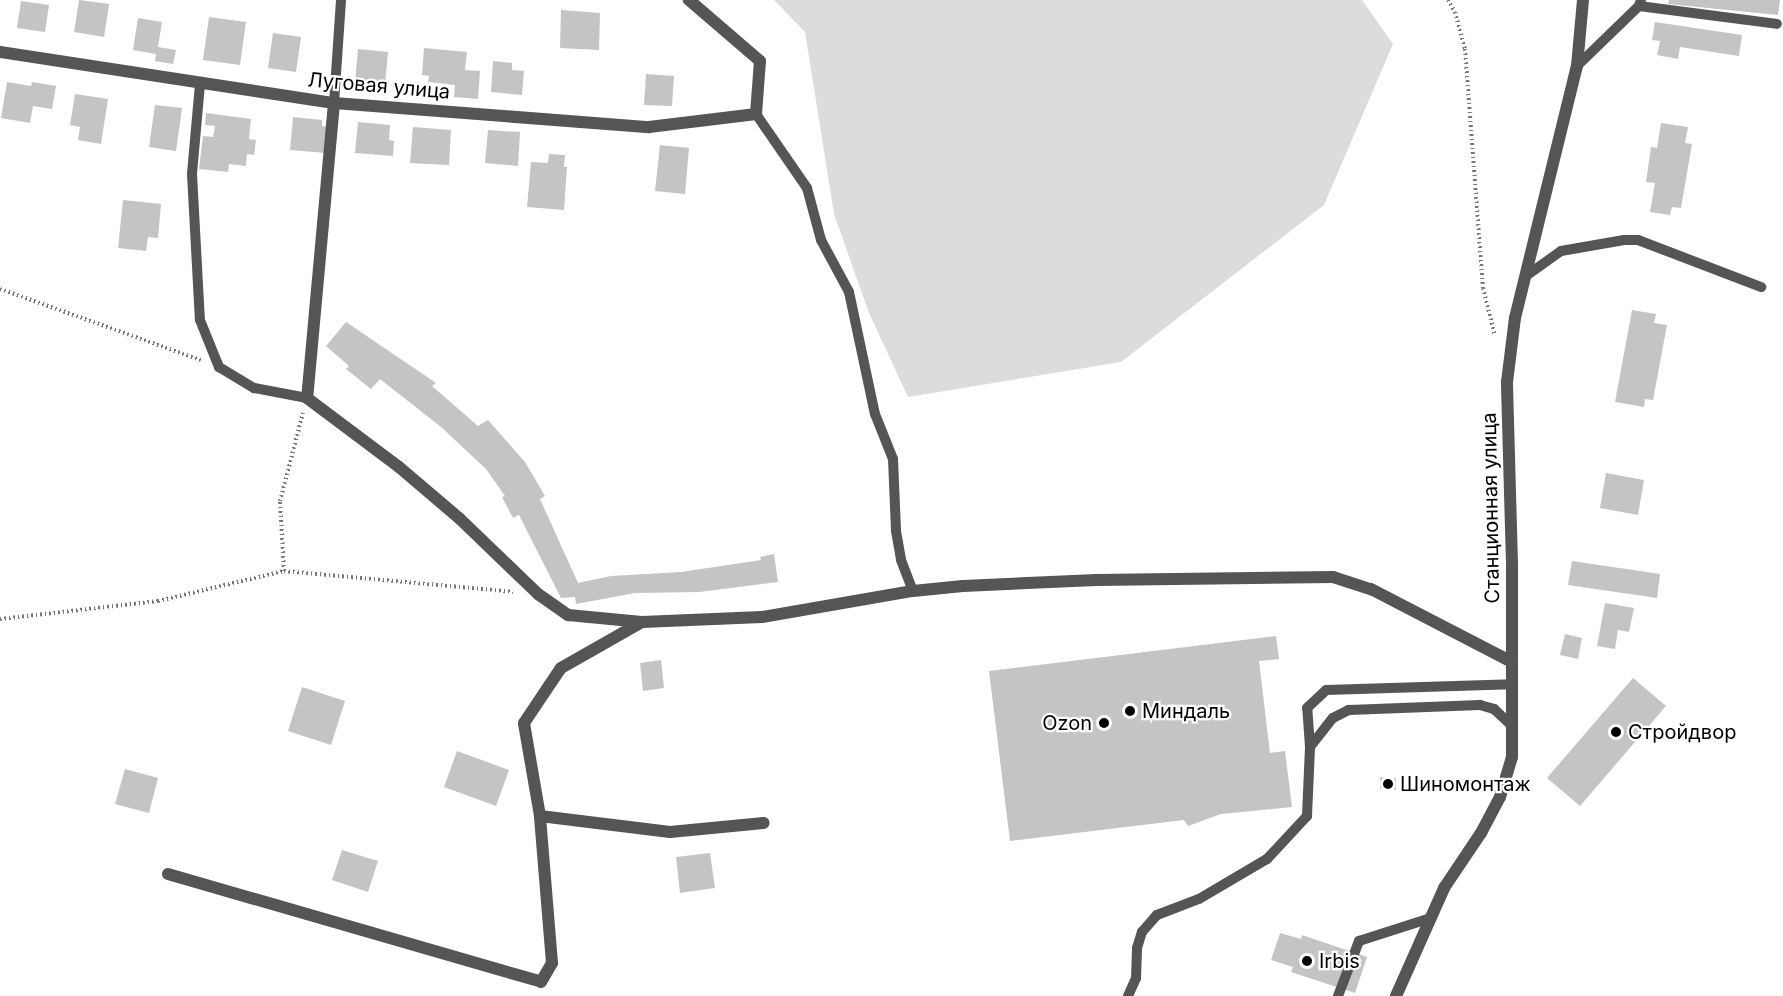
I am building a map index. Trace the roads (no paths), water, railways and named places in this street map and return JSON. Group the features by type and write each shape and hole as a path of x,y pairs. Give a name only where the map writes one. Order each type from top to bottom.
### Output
{"street":[{"path":"689,0 760,61 756,114"},
{"name":"Станционная улица","path":"1396,996 1428,919 1444,888 1481,833 1500,797 1512,757 1508,382 1515,318 1577,66 1583,0"},
{"name":"Луговая улица","path":"0,52 334,103 650,127 756,114"},
{"path":"334,103 307,398 399,467 459,518 538,594 568,615 642,622 762,617 913,591 1096,580 1297,575 1333,577 1371,589 1512,662"},
{"path":"168,874 541,982 552,963 540,816 524,723 561,668 642,622"},
{"path":"540,816 669,832 764,823"}],"lane":[{"path":"334,103 341,0"},
{"path":"1577,66 1640,3 1777,24"},
{"path":"200,84 192,174 200,320 219,367 254,388 307,398"},
{"path":"756,114 807,188 821,240 849,292 875,414 893,459 896,531 901,560 913,591"},
{"path":"1526,276 1561,251 1624,240 1638,240 1761,287"},
{"path":"1128,996 1136,978 1137,948 1142,932 1156,915 1199,899 1267,859 1307,816 1310,747 1307,708 1326,690 1512,684"},
{"path":"1310,747 1333,718 1349,710 1480,705 1494,709 1512,726"},
{"path":"1338,996 1359,940 1428,919"}],"place":[{"name":"Миндаль","path":"1130,711"},
{"name":"Ozon","path":"1104,723"},
{"name":"Стройдвор","path":"1616,732"},
{"name":"Шиномонтаж","path":"1388,784"},
{"name":"Irbis","path":"1307,961"}]}
